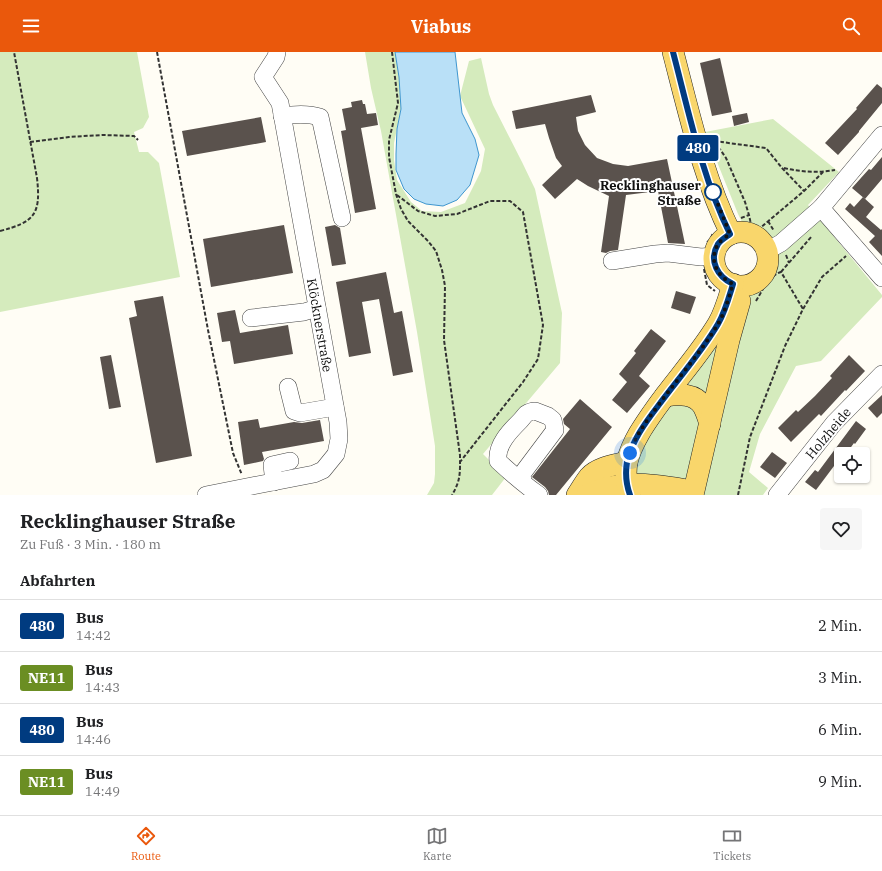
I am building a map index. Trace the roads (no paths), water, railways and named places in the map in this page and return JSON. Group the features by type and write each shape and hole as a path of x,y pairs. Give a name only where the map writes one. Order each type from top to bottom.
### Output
{"main road":[{"path":"673,52 705,142 714,195 730,234"},
{"path":"738,232 753,234 759,238 767,251 767,266 759,278 752,283 738,285 726,281 716,268 714,260 718,244 730,234 738,232"},
{"path":"628,490 627,462 633,444 642,427 704,346 719,323 729,297 738,285"},
{"path":"587,495 597,490 628,490 644,484 693,493 729,340 738,285"},
{"path":"665,396 676,394 688,396 697,400 703,406 710,424"},
{"path":"576,495 590,476 599,470 627,462"}],"street":[{"name":"Klöcknerstraße","path":"206,495 225,493 246,487 270,487 314,474 323,470 329,465 336,454 339,439 335,407 280,103 263,77 277,52"},
{"path":"282,116 310,114 320,117 342,218"},
{"path":"767,251 781,243 821,208 882,135"},
{"path":"821,208 881,273"},
{"path":"612,261 668,253 701,257 715,256"},
{"path":"251,318 304,312 317,308"},
{"name":"Holzheide","path":"777,495 834,423 882,374"},
{"path":"288,387 294,411 297,413 335,407"},
{"path":"270,487 272,465 290,461"}],"water":[{"path":"395,52 455,52 462,113 475,139 479,155 470,185 457,200 443,206 426,204 414,199 404,189 396,170 397,129 401,109 399,77"}],"place":[{"name":"Recklinghauser Straße","path":"713,192"}]}
